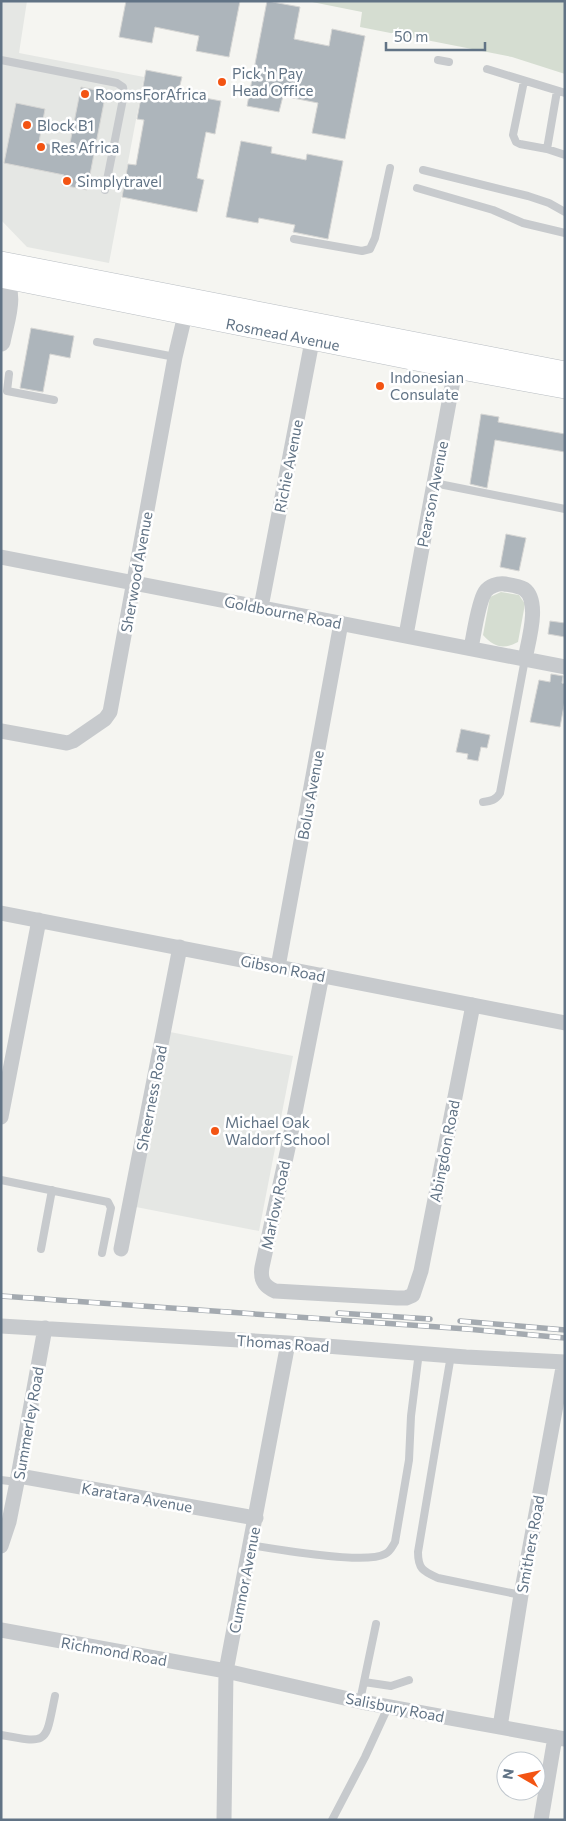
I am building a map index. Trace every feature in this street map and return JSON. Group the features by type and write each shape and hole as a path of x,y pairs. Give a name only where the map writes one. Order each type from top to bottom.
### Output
{"main road":[{"name":"Rosmead Avenue","path":"2,272 185,315 314,332"},
{"name":"Rosmead Avenue","path":"2,272 457,360 565,388"},
{"name":"Rosmead Avenue","path":"457,360 565,372"}],"street":[{"path":"1,342 10,296 2,272"},
{"name":"Sherwood Avenue","path":"1,731 67,743 105,718 110,712 175,357 185,315"},
{"name":"Richie Avenue","path":"261,607 314,332"},
{"name":"Pearson Avenue","path":"406,636 457,360"},
{"name":"Goldbourne Road","path":"1,557 565,667"},
{"path":"471,648 482,598 486,591 496,584 511,585 524,589 532,602 533,614 524,659"},
{"name":"Bolus Avenue","path":"278,966 341,623"},
{"name":"Gibson Road","path":"1,913 565,1023"},
{"path":"1,1117 39,920"},
{"name":"Sheerness Road","path":"121,1249 180,947"},
{"name":"Marlow Road","path":"322,975 261,1276 263,1283 275,1291 397,1298 406,1298 414,1295"},
{"name":"Abingdon Road","path":"414,1295 421,1270 472,1005"},
{"name":"Thomas Road","path":"1,1326 564,1362"},
{"name":"Summerley Road","path":"1,1546 10,1522 45,1328"},
{"name":"Cumnor Avenue","path":"224,1820 226,1671 288,1343"},
{"name":"Smithers Road","path":"500,1727 521,1595 564,1362"},
{"name":"Karatara Avenue","path":"18,1479 256,1518"},
{"name":"Richmond Road","path":"1,1630 226,1671"},
{"name":"Salisbury Road","path":"226,1671 362,1702 560,1738"},
{"path":"541,1820 560,1738"}],"lane":[{"path":"1,60 117,83 123,87 124,94 105,190"},
{"path":"438,60 448,62"},
{"path":"487,69 561,92 547,148"},
{"path":"524,80 513,135 514,139 520,144 547,148 565,155"},
{"path":"294,239 362,251 370,249 375,238 390,168"},
{"path":"423,170 528,196 549,203 565,212"},
{"path":"417,188 493,210 524,223 565,233"},
{"path":"97,342 175,357"},
{"path":"9,374 4,386 7,391 54,400"},
{"path":"434,483 565,509"},
{"path":"483,802 494,800 500,793 524,659"},
{"path":"1,1180 108,1202 111,1208 102,1254"},
{"path":"40,1248 52,1190"},
{"path":"250,1545 324,1555 375,1558 386,1554 392,1548 409,1460 411,1416 420,1352"},
{"path":"451,1355 418,1562 427,1573 438,1578 521,1595"},
{"path":"1,1480 18,1479"},
{"path":"362,1702 364,1682 376,1624"},
{"path":"364,1682 391,1686 410,1680"},
{"path":"1,1735 39,1740 45,1735 48,1728 55,1696"},
{"path":"332,1820 365,1757 388,1707"}],"shaded area":[{"path":"1,1 27,1 19,53 144,77 109,263 27,247 1,220"},
{"path":"307,1 565,1 565,74 512,57 360,27 362,12"},
{"path":"501,592 519,595 525,604 518,642 508,646 495,645 483,635 490,597"},
{"name":"Michael Oak Waldorf School","path":"170,1032 293,1056 259,1231 136,1207"}],"building":[{"path":"126,1 240,1 229,57 196,51 199,36 155,27 152,43 119,37"},
{"path":"267,1 300,7 294,39 329,46 332,29 365,36 345,139 312,133 318,103 283,96 279,112 247,106"},
{"path":"146,70 182,77 178,93 221,101 215,134 206,132 197,178 204,180 197,212 122,197 128,164 136,165 144,120 137,119"},
{"name":"Block B1","path":"81,87 106,92 87,190 62,185 64,175 4,163 16,103 45,109 39,142 69,148"},
{"path":"241,141 272,147 271,153 306,160 307,154 343,161 328,239 293,232 295,225 259,218 258,223 226,217"},
{"path":"31,328 74,336 70,358 50,354 43,392 20,388"},
{"path":"481,414 499,417 498,422 565,434 565,452 495,440 487,488 470,484"},
{"path":"506,534 526,538 519,571 500,567"},
{"path":"550,621 565,623 565,637 548,634"},
{"path":"551,674 563,676 562,683 565,684 565,700 560,727 530,722 539,680 550,682"},
{"path":"461,729 490,735 487,748 481,747 478,761 467,759 468,754 456,752"}],"railway":[{"path":"1,1296 467,1329 565,1338"},
{"path":"338,1313 430,1319"},
{"path":"460,1321 565,1330"}],"place":[{"name":"Pick 'n Pay Head Office","path":"222,82"},
{"name":"RoomsForAfrica","path":"85,94"},
{"name":"Block B1","path":"27,125"},
{"name":"Res Africa","path":"41,147"},
{"name":"Simplytravel","path":"67,181"},
{"name":"Indonesian Consulate","path":"380,386"},
{"name":"Michael Oak Waldorf School","path":"215,1131"}]}
